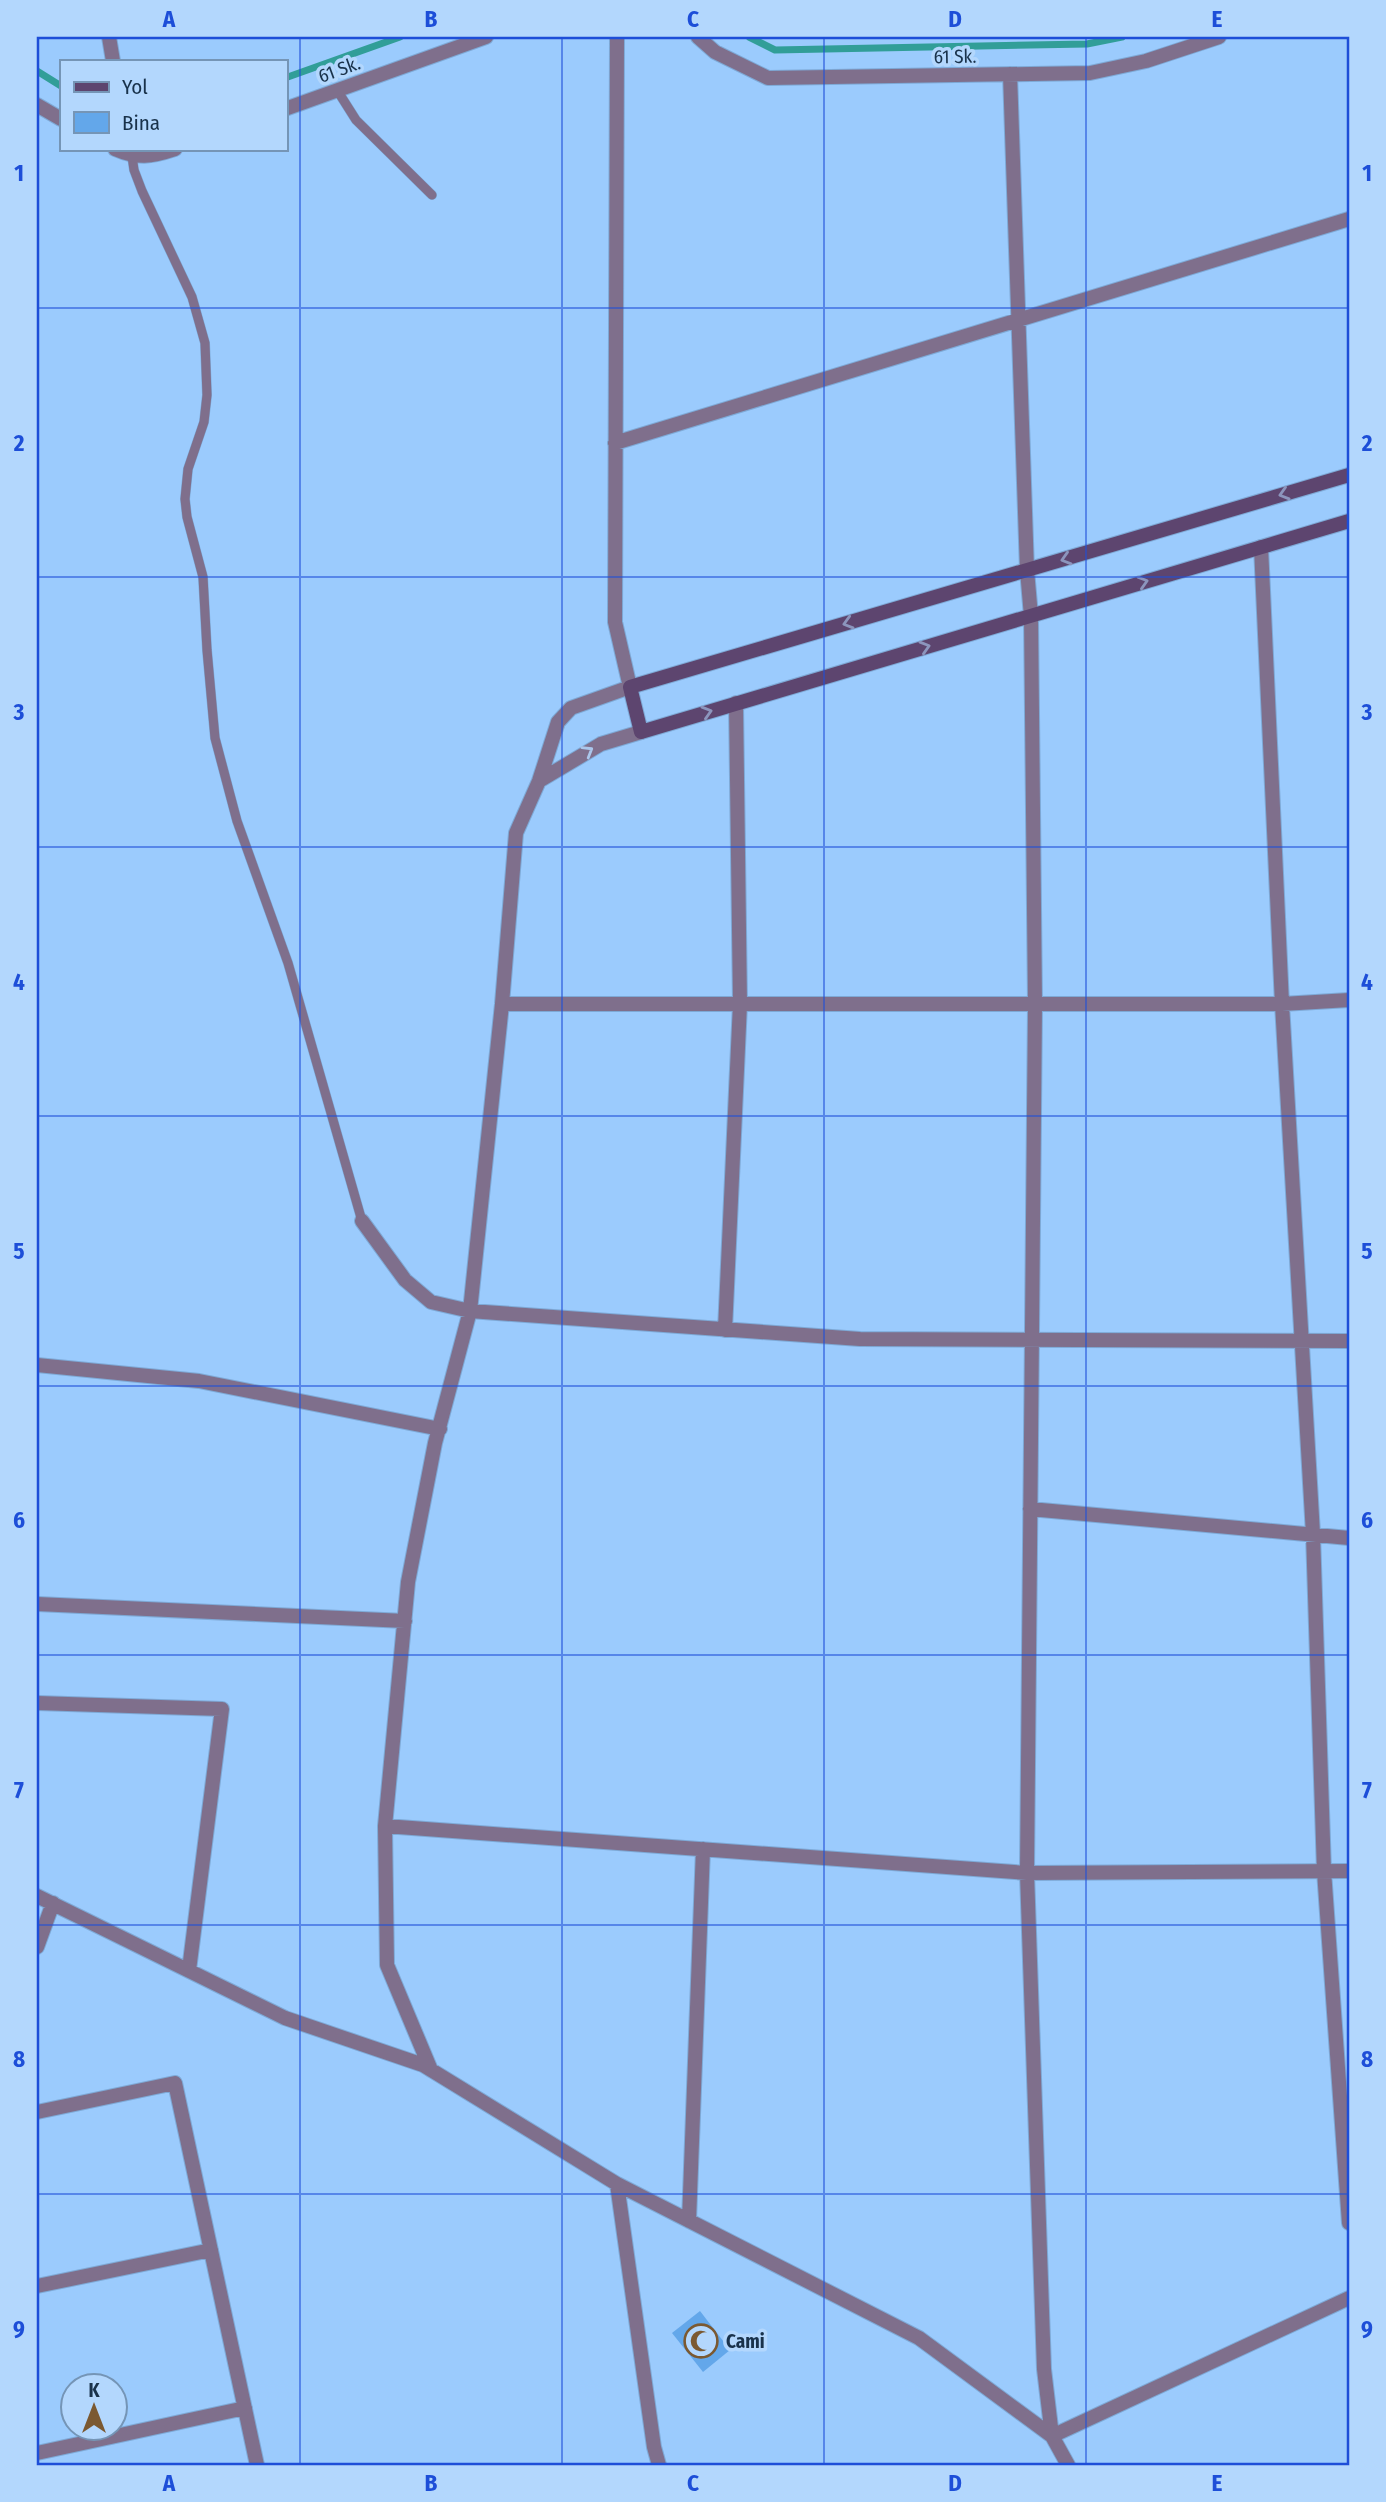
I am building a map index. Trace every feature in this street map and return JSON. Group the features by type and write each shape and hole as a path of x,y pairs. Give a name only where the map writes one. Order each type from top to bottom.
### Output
{"main road":[{"path":"1349,475 630,687 642,732 1349,521"}],"street":[{"path":"109,37 113,60"},
{"name":"61 Sk.","path":"287,108 486,37"},
{"path":"431,2070 387,1965 385,1826 408,1582 435,1443 470,1311 502,1004 516,833 539,781 558,722 571,708 630,687 615,622 617,37"},
{"name":"61 Sk.","path":"698,37 715,51 768,78 1090,73 1146,61 1219,37"},
{"path":"1010,74 1027,570 1031,616 1035,1004 1027,1873 1045,2369 1052,2436 1068,2465"},
{"path":"37,106 60,119"},
{"path":"117,150 132,156 172,150"},
{"path":"615,443 1349,219"},
{"path":"1261,547 1282,1004 1313,1534 1324,1871 1349,2222"},
{"path":"725,1330 740,1004 736,703"},
{"path":"539,781 601,744 642,732"},
{"path":"502,1004 1282,1004 1349,1000"},
{"path":"362,1221 405,1280 430,1302 470,1311 860,1339 1349,1340"},
{"path":"37,1365 199,1381 440,1429"},
{"path":"1030,1509 1349,1538"},
{"path":"37,1604 405,1621"},
{"path":"37,1703 222,1709 189,1970"},
{"path":"385,1826 1027,1873 1349,1871"},
{"path":"689,2221 703,1849"},
{"path":"37,1896 285,2018 423,2065 617,2185 919,2338 1052,2436"},
{"path":"37,1947 53,1903"},
{"path":"37,2112 175,2083 257,2465"},
{"path":"617,2185 654,2447 659,2465"},
{"path":"37,2286 211,2250"},
{"path":"1052,2436 1349,2298"},
{"path":"37,2453 245,2408"}],"lane":[{"path":"337,90 356,120 432,195"},
{"path":"132,156 134,170 192,297 205,343 207,395 204,422 188,469 185,499 203,577 215,738 237,821 288,963 362,1221"}],"building":[{"name":"Cami","path":"700,2311 730,2350 703,2372 672,2333"}],"waterway":[{"path":"287,77 400,37"},
{"path":"749,37 775,50 1087,44 1122,37"},
{"path":"37,71 60,85"}],"place":[{"name":"Cami","path":"701,2341"}]}
